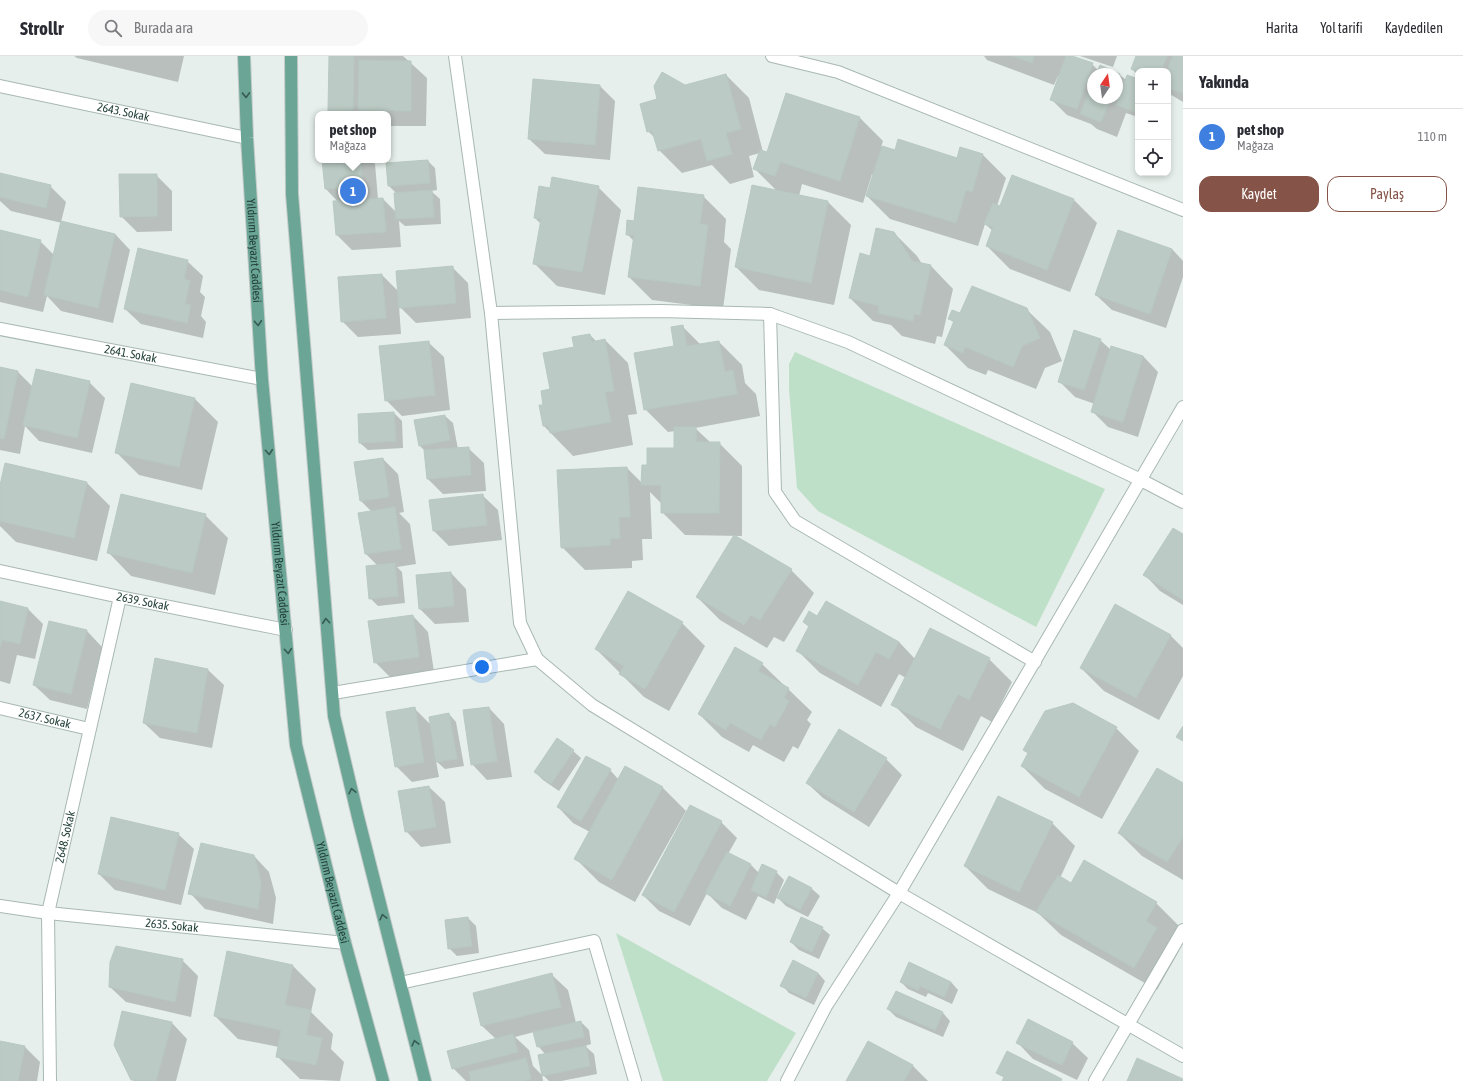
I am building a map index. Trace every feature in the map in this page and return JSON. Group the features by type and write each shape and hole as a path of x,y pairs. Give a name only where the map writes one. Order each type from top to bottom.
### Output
{"main road":[{"name":"Yıldırım Beyazıt Caddesi","path":"244,56 247,138 262,379 296,745 345,942 383,1081"},
{"path":"291,56 292,194 334,716 425,1081"}],"street":[{"path":"455,56 491,313 520,623 537,659 592,705 899,893 1183,1056"},
{"path":"772,56 838,72 1183,210"},
{"name":"2643. Sokak","path":"0,86 247,138"},
{"path":"491,313 661,311 770,314 848,342 1141,480 1183,502"},
{"path":"770,314 775,492 795,521 1035,662"},
{"name":"2641. Sokak","path":"0,329 262,379"},
{"path":"787,1081 826,1006 899,893 1183,407"},
{"name":"2639. Sokak","path":"0,571 120,597 286,630"},
{"name":"2648. Sokak","path":"50,1081 48,913 120,597"},
{"path":"332,693 537,659"},
{"name":"2637. Sokak","path":"0,708 89,729"},
{"name":"2635. Sokak","path":"0,906 48,913 345,942"},
{"path":"1095,1081 1183,930"},
{"path":"400,983 594,940 635,1081"}],"green space":[{"path":"795,352 1105,489 1036,627 818,511 797,488 789,389 789,364"},
{"path":"616,933 796,1033 767,1081 663,1081"}],"building":[{"path":"329,56 354,56 353,110 328,111"},
{"path":"1013,56 1034,56 1032,63"},
{"path":"1066,56 1072,56 1093,63 1091,68 1087,68 1087,80 1077,109 1050,100"},
{"path":"1136,56 1167,56 1162,68 1135,68 1135,71 1131,69"},
{"path":"1173,56 1183,56 1183,93 1171,89 1171,68 1168,68"},
{"path":"359,60 411,61 411,111 358,110"},
{"path":"1100,65 1107,68 1099,68"},
{"path":"662,72 685,85 726,74 741,129 726,133 732,154 707,161 701,139 658,151 652,131 647,132 640,104 657,99 654,86"},
{"path":"1127,75 1135,78 1135,112 1116,105 1123,104 1123,86"},
{"path":"533,79 600,85 595,145 528,139"},
{"path":"786,93 860,117 840,181 780,162 775,176 753,169 760,150 767,152"},
{"path":"1087,97 1087,104 1108,104 1101,122 1080,114"},
{"path":"898,139 957,158 960,147 983,154 972,192 966,190 956,223 866,196 882,146 895,150"},
{"path":"428,160 430,183 388,186 386,163"},
{"path":"322,163 361,163 363,187 325,189"},
{"path":"0,173 51,185 46,208 0,197"},
{"path":"119,174 157,174 157,216 120,217"},
{"path":"1012,175 1074,199 1047,270 986,246 993,227 984,224 993,203 1000,206"},
{"path":"552,177 599,186 582,272 533,264 541,219 534,218 539,186 550,188"},
{"path":"752,185 828,201 811,283 735,267"},
{"path":"638,187 704,195 700,224 708,225 700,286 628,277 634,235 626,235 627,220 634,221"},
{"path":"432,190 434,217 396,219 394,193"},
{"path":"383,198 386,232 336,235 333,201"},
{"path":"61,221 115,234 98,308 44,295"},
{"path":"876,228 894,232 912,261 931,265 920,315 914,314 913,321 878,313 879,306 849,298 860,253 870,256"},
{"path":"0,230 41,240 28,297 0,290"},
{"path":"1118,230 1172,249 1150,314 1095,295"},
{"path":"138,248 188,260 184,279 190,281 185,304 191,305 187,323 124,309"},
{"path":"453,266 456,303 399,308 396,271"},
{"path":"382,274 386,318 341,322 338,277"},
{"path":"972,286 1027,308 1040,338 1022,346 1013,367 965,347 963,353 944,345 954,321 948,319 952,310 960,313"},
{"path":"683,325 687,346 719,341 725,372 733,370 737,394 644,410 634,353 674,346 671,327"},
{"path":"1074,330 1101,339 1084,390 1058,382"},
{"path":"590,334 592,342 605,339 614,391 605,392 611,422 550,433 548,426 543,426 539,405 543,405 541,391 550,389 543,353 574,347 572,337"},
{"path":"429,341 435,395 385,401 379,346"},
{"path":"1111,346 1143,356 1123,422 1091,412"},
{"path":"0,367 18,371 4,439 0,438"},
{"path":"36,369 90,381 77,438 23,425"},
{"path":"131,383 195,398 179,467 115,453"},
{"path":"394,412 396,441 359,443 358,414"},
{"path":"445,415 450,440 419,446 414,420"},
{"path":"674,427 696,427 696,442 720,442 719,513 661,513 661,485 641,485 642,465 647,465 647,448 674,448"},
{"path":"469,447 471,475 427,479 424,450"},
{"path":"383,458 389,497 360,501 354,462"},
{"path":"5,463 87,482 74,538 0,521 0,485"},
{"path":"627,467 630,517 619,517 620,538 610,539 610,545 561,548 557,470"},
{"path":"121,494 206,514 192,573 107,553"},
{"path":"483,494 487,525 433,531 429,500"},
{"path":"395,507 401,549 365,554 358,513"},
{"path":"1173,528 1183,534 1183,600 1143,575"},
{"path":"734,535 792,569 760,620 751,615 744,625 696,597"},
{"path":"395,563 398,596 369,599 366,566"},
{"path":"451,572 454,606 419,609 416,575"},
{"path":"628,591 683,622 645,689 619,674 624,666 595,649"},
{"path":"0,601 28,608 20,644 2,640 0,647"},
{"path":"826,601 899,642 889,659 876,652 858,685 796,651 809,626 803,622 809,611 817,616"},
{"path":"1115,604 1171,635 1136,698 1080,668"},
{"path":"413,615 419,657 374,663 368,621"},
{"path":"49,621 87,630 71,694 33,685"},
{"path":"930,628 990,658 969,700 958,694 940,729 891,705"},
{"path":"735,647 763,663 758,671 789,688 784,698 789,701 775,727 770,724 761,740 730,723 726,730 698,714"},
{"path":"155,658 208,669 197,733 143,723"},
{"path":"1073,703 1117,727 1079,797 1021,766 1028,753 1023,750 1045,711"},
{"path":"415,707 424,762 395,767 386,712"},
{"path":"489,707 497,761 471,765 463,710"},
{"path":"449,713 457,759 436,762 429,717"},
{"path":"1183,726 1183,741 1176,737"},
{"path":"839,729 887,758 854,812 806,783"},
{"path":"557,738 574,750 551,784 534,772"},
{"path":"586,756 611,769 581,821 557,807"},
{"path":"625,766 663,787 612,880 574,859"},
{"path":"1157,768 1183,783 1183,837 1167,862 1118,833"},
{"path":"429,786 436,827 405,832 398,791"},
{"path":"998,796 1053,822 1019,892 964,866"},
{"path":"690,805 722,821 674,912 642,895"},
{"path":"111,817 179,833 165,890 98,874"},
{"path":"201,843 254,855 261,882 258,909 188,894"},
{"path":"727,852 751,864 730,906 705,893"},
{"path":"1084,860 1157,902 1146,921 1157,928 1134,968 1036,912 1058,875 1071,883"},
{"path":"762,864 777,871 766,897 751,890"},
{"path":"789,876 812,888 800,910 777,898"},
{"path":"468,917 472,946 448,949 445,920"},
{"path":"801,917 823,927 812,952 790,942"},
{"path":"116,946 183,959 175,1002 109,987 110,962"},
{"path":"227,951 293,965 285,1005 311,1010 306,1035 322,1038 316,1065 276,1057 281,1030 214,1016"},
{"path":"793,960 818,973 806,998 780,986"},
{"path":"909,962 951,982 944,997 920,986 918,990 900,982"},
{"path":"552,973 561,1007 481,1026 473,993"},
{"path":"896,991 943,1012 935,1030 887,1009"},
{"path":"122,1011 172,1022 156,1081 131,1080 114,1045"},
{"path":"1028,1019 1073,1042 1062,1065 1016,1043"},
{"path":"581,1021 584,1037 537,1047 533,1032"},
{"path":"513,1034 518,1052 452,1069 447,1051"},
{"path":"0,1041 25,1046 18,1081 0,1081"},
{"path":"868,1041 913,1065 904,1081 846,1081"},
{"path":"586,1046 590,1066 542,1076 538,1055"},
{"path":"1007,1051 1062,1079 1061,1081 1002,1081 1004,1077 996,1073"},
{"path":"526,1058 531,1079 523,1081 471,1081 469,1072"},
{"path":"1137,1058 1183,1079 1183,1081 1127,1081"}],"place":[{"name":"pet shop","path":"353,191"}]}
